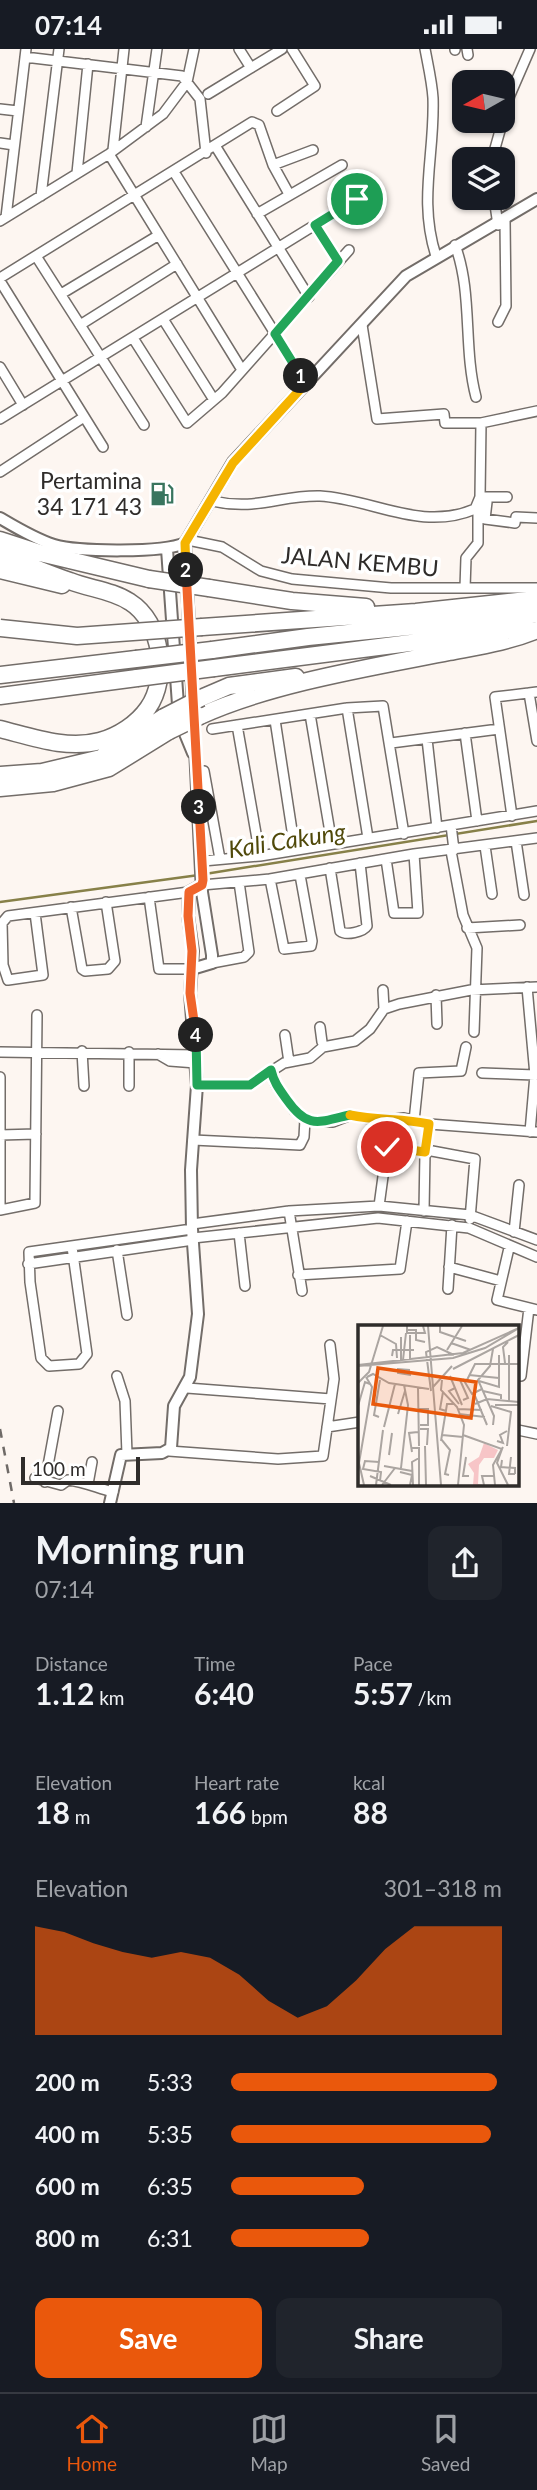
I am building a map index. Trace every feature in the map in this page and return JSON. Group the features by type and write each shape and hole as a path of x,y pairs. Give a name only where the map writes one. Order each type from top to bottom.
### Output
{"highway":[{"path":"0,540 40,553 149,579 292,601 416,612"},
{"path":"0,554 73,583 93,586 131,602 154,628 157,683 148,708 131,726 99,741 54,742 0,729"},
{"path":"0,570 40,581 74,586 73,583"},
{"path":"0,628 77,636 416,612 537,599"},
{"path":"0,675 308,637 537,614"},
{"path":"0,773 25,774 104,757 167,724 282,689 496,645 537,628"},
{"path":"0,696 537,628"},
{"path":"0,788 53,783 109,768 196,699 246,683 382,667"}],"street":[{"path":"41,196 59,49"},
{"path":"124,49 111,152 242,370"},
{"path":"146,127 157,49"},
{"path":"3,218 111,152 175,102 187,82 194,49"},
{"path":"239,49 251,68"},
{"path":"208,94 282,49"},
{"path":"276,111 314,86 292,49"},
{"path":"425,49 433,96 427,166 429,225 436,256"},
{"path":"495,147 510,95 530,49"},
{"path":"3,218 25,53 58,61 182,76 200,99 206,153"},
{"path":"78,173 88,64"},
{"path":"0,109 19,111"},
{"path":"103,447 0,280 256,121 273,165 289,194"},
{"path":"0,143 14,145"},
{"path":"216,147 309,297"},
{"path":"273,165 313,150"},
{"path":"257,214 342,165"},
{"path":"174,172 306,383"},
{"path":"0,419 357,199"},
{"path":"212,963 203,874 186,542 233,463 406,276 455,245 501,223 537,199"},
{"path":"497,210 501,223 506,306 498,321"},
{"path":"315,225 338,261"},
{"path":"61,295 159,235"},
{"path":"455,245 463,273 471,377 476,397"},
{"path":"133,338 187,423 215,400 349,250"},
{"path":"36,256 144,425"},
{"path":"80,325 177,264"},
{"path":"163,319 215,400"},
{"path":"362,325 377,419 444,414 445,423 481,423 537,411"},
{"path":"1,369 23,405"},
{"path":"0,472 84,417"},
{"path":"465,588 466,558 478,543 481,423"},
{"path":"212,501 251,506 323,496 387,512 429,518 465,512 479,501 507,497"},
{"path":"479,501 487,502 485,519 515,523 516,517 537,518"},
{"path":"0,518 54,545 92,549 167,549 186,542"},
{"name":"JALAN KEMBU","path":"186,542 222,547 261,571 292,579 391,588 537,588"},
{"path":"167,549 179,719 196,758"},
{"path":"512,816 495,698 533,692 537,741"},
{"path":"177,703 196,699"},
{"path":"212,729 347,708 383,706 404,834"},
{"path":"347,708 368,838"},
{"path":"310,714 332,844"},
{"path":"275,720 295,850"},
{"path":"237,725 260,856"},
{"path":"391,743 499,729"},
{"path":"465,733 477,821"},
{"path":"427,739 437,828"},
{"path":"205,771 220,859"},
{"path":"169,1451 174,1406 187,1388 198,1314 193,1233 193,1140 197,1085 190,993 192,969 189,892 203,874 220,859 260,856 368,838 452,828 537,811"},
{"path":"452,828 467,927 477,949 472,990 474,1032"},
{"path":"203,874 239,882 270,879 453,848 537,838"},
{"path":"516,841 524,895"},
{"path":"485,846 492,894"},
{"path":"386,859 392,910 399,915 420,911 414,854"},
{"path":"330,868 340,931 345,933 363,930 367,926 360,863"},
{"path":"270,879 282,947 285,950 305,948 311,946 312,941 300,875"},
{"path":"149,897 159,969 192,969 244,957 249,951 239,882"},
{"path":"35,913 44,972 40,978 15,981 6,978 2,923 8,916 189,892"},
{"path":"71,907 82,969 108,969 115,961 106,902"},
{"path":"467,927 520,925"},
{"path":"197,1085 250,1085 271,1070 289,1062 310,1058 323,1047 355,1041 370,1029 384,1009 431,992 532,987 534,1132 376,1120 351,1115 333,1122 305,1119 276,1085 271,1070"},
{"path":"383,990 384,1009"},
{"path":"431,992 437,1024"},
{"path":"0,1077 0,1210 35,1203 37,1015"},
{"path":"320,1027 322,1042"},
{"path":"285,1035 289,1062"},
{"path":"414,1121 419,1073 461,1071 466,1047"},
{"path":"82,1051 84,1086"},
{"path":"0,1052 129,1052 196,1059"},
{"path":"129,1052 129,1086"},
{"path":"158,1054 166,1059 196,1059"},
{"path":"482,1073 535,1075"},
{"path":"193,1140 300,1146 304,1137 305,1119"},
{"path":"424,1211 429,1124"},
{"path":"1,1135 36,1134"},
{"path":"379,1206 387,1147 475,1159 469,1228"},
{"path":"514,1231 519,1185"},
{"path":"72,1251 87,1354 79,1364 49,1366 43,1363 29,1252 72,1251 117,1250 289,1212 379,1206 470,1215 537,1240"},
{"path":"289,1212 302,1291"},
{"path":"72,1251 193,1233 239,1233 359,1219 469,1228 509,1248 537,1257"},
{"path":"299,1275 400,1269 407,1221"},
{"path":"447,1289 452,1225"},
{"path":"239,1233 246,1286"},
{"path":"509,1248 500,1281 499,1302 533,1309 521,1376"},
{"path":"117,1250 127,1315"},
{"path":"449,1267 500,1281"},
{"path":"35,1478 61,1485 68,1480 88,1484 112,1497 121,1455 169,1451 278,1459 320,1457 325,1454 334,1379 330,1345"},
{"path":"117,1376 125,1401 127,1454"},
{"path":"187,1388 331,1399"},
{"path":"45,1482 58,1411"},
{"path":"327,1427 358,1422"},
{"path":"88,1484 92,1462"}],"waterway":[{"name":"Kali Cakung","path":"205,874 537,821"},
{"name":"Kali Cakung","path":"0,902 199,875"}],"railway":[{"path":"0,1429 14,1503"}],"place":[{"name":"Pertamina 34 171 43","path":"162,494"}],"route":[{"path":"357,199 315,225 338,261 275,334 306,383 233,463 200,523 185,543 191,700 203,870 202,885 189,892 188,916 192,951 190,993 197,1085 250,1085 271,1070 276,1085 295,1110 308,1121 333,1122 351,1115 380,1121 404,1118 429,1124 425,1152 387,1147"}]}
